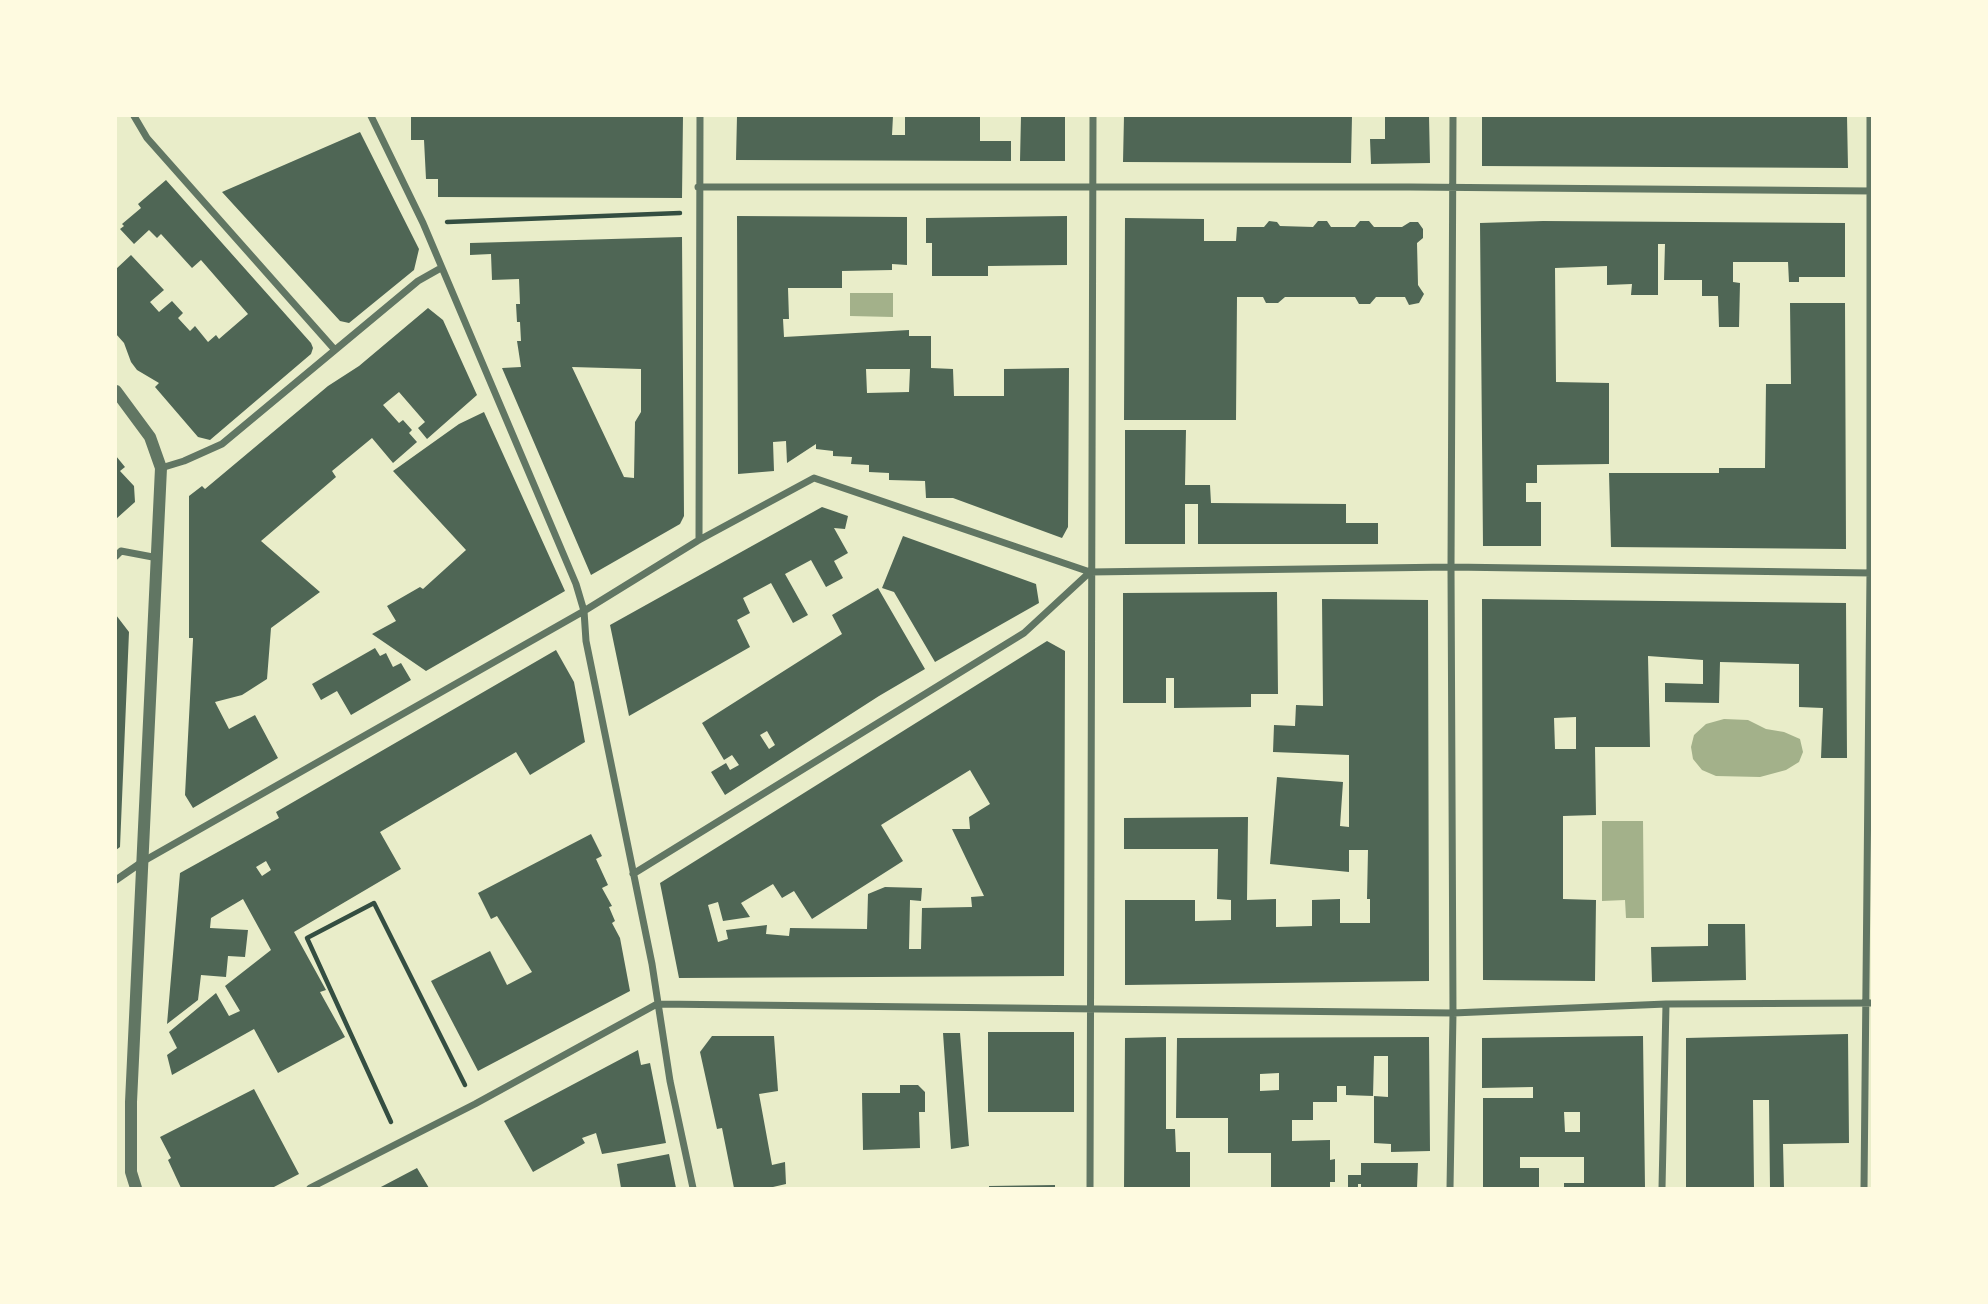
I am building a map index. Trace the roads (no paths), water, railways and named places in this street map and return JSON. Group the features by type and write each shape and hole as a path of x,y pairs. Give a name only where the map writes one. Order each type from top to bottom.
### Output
{"street":[{"path":"134,116 147,138 335,350"},
{"path":"371,116 423,223 576,584 584,611 586,641 652,964 670,1082 693,1188"},
{"path":"699,540 700,116"},
{"path":"1090,1188 1088,1009 1093,116"},
{"path":"1450,1188 1453,1013 1453,116"},
{"path":"1864,1188 1869,1003 1870,116"},
{"path":"698,187 1871,191"},
{"path":"161,468 222,444 418,281 440,268"},
{"path":"116,391 150,437 161,468 131,1102 131,1172 136,1188"},
{"path":"116,880 142,862 584,611 699,540 814,478 1090,572 1451,567 1871,573"},
{"path":"116,556 121,551 158,558"},
{"path":"633,874 1024,633 1090,572"},
{"path":"310,1188 475,1104 657,1004 1453,1013 1666,1004 1869,1003"},
{"path":"1662,1188 1666,1004"}]}
